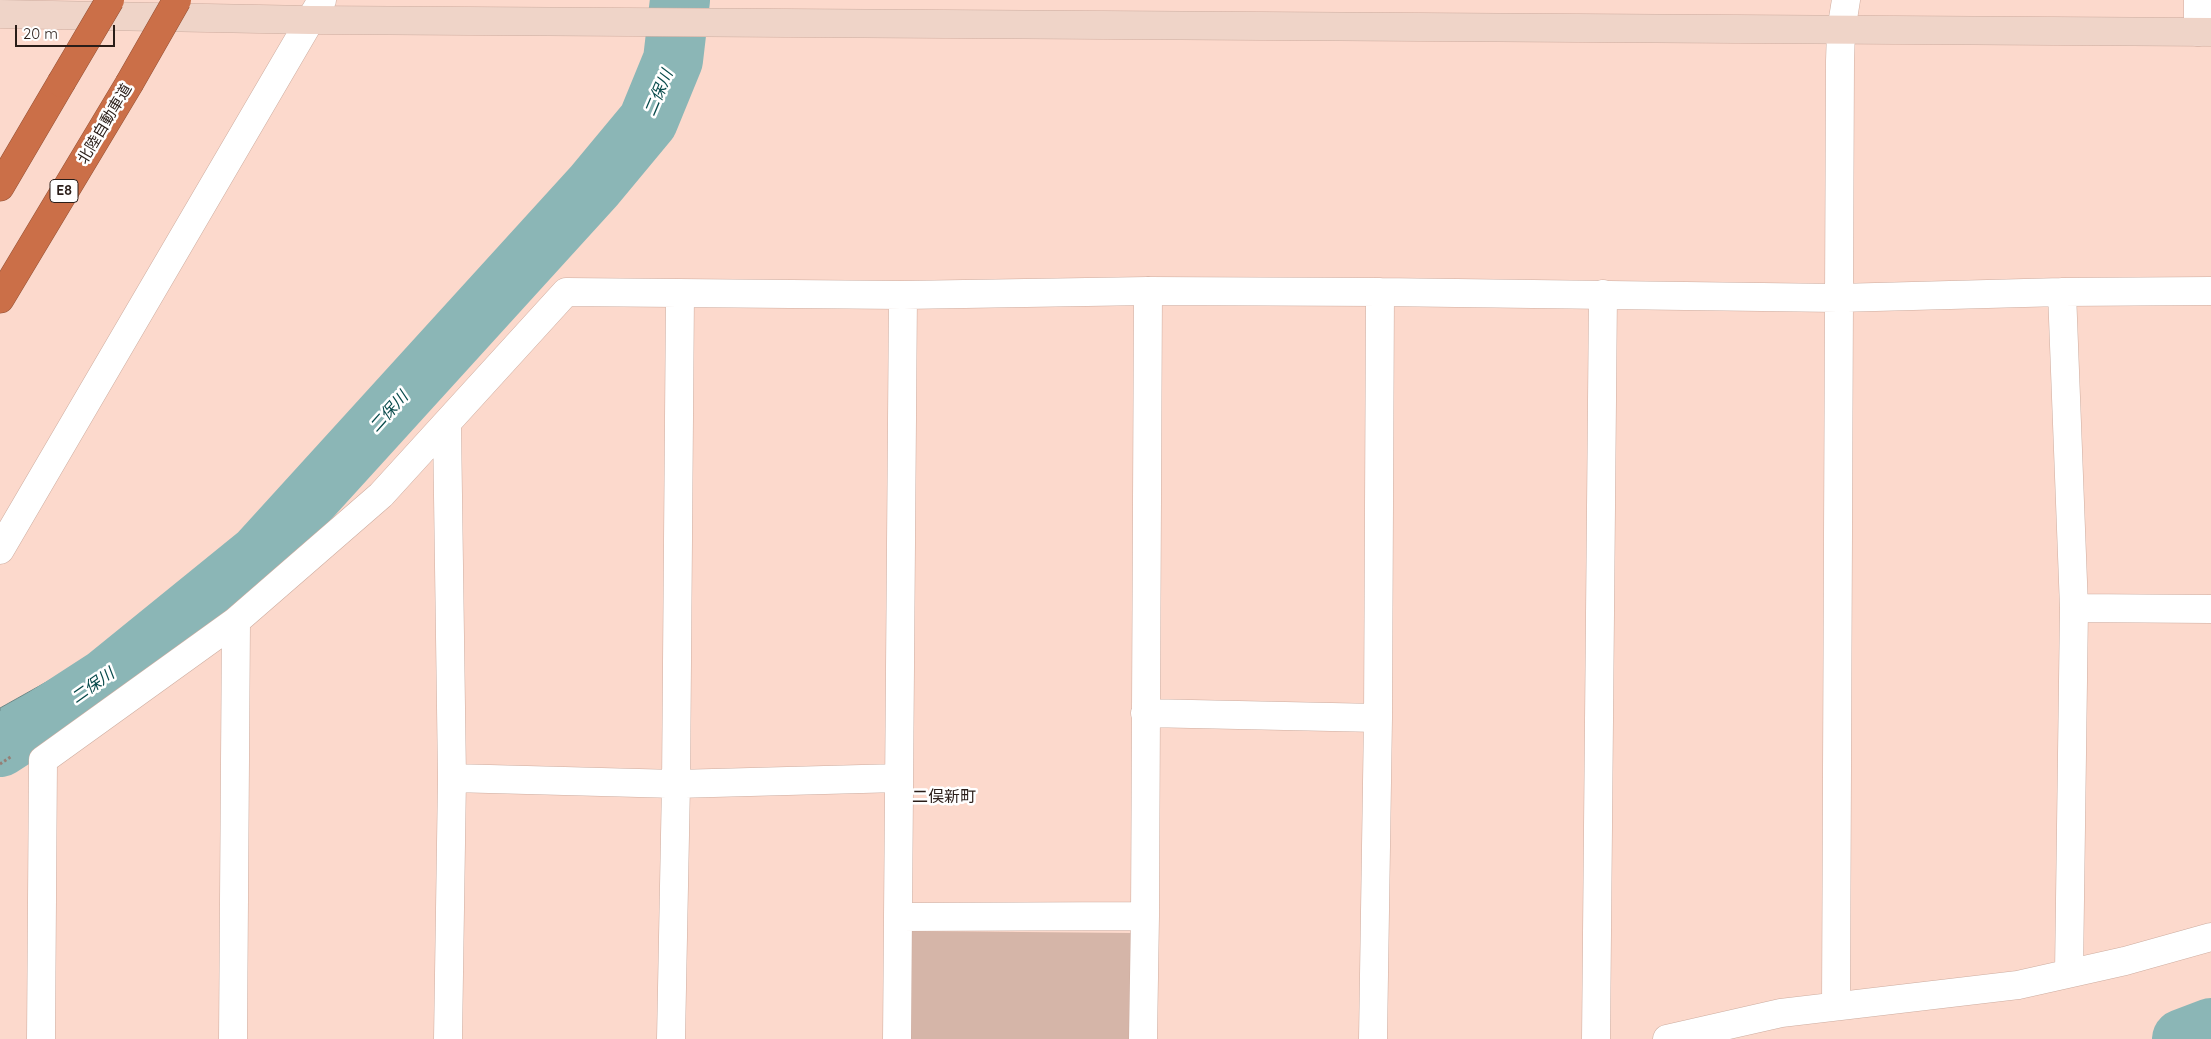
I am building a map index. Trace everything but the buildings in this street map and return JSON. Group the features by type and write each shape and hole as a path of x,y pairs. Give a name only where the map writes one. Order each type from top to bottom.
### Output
{"highway":[{"path":"0,187 110,0"},
{"name":"北陸自動車道","path":"0,299 177,0"}],"street":[{"path":"1836,1006 1838,298 1841,31 1846,0"},
{"path":"13,9 316,10 709,22 2205,32 2198,0"},
{"path":"2,543 316,10"},
{"path":"41,1039 43,760 236,621 381,496 566,292 680,295 902,295 1148,291 1380,292 1838,298 2062,292 2211,291"},
{"path":"1142,1039 1145,916 1148,291"},
{"path":"1373,1039 1378,718 1380,292"},
{"path":"2062,292 2074,608 2069,972"},
{"path":"1596,1039 1603,294"},
{"path":"671,1039 676,784 680,295"},
{"path":"897,1039 902,295"},
{"path":"447,425 452,778 448,1039"},
{"path":"2074,608 2211,609"},
{"path":"232,1039 236,621"},
{"path":"1145,712 1378,718"},
{"path":"452,778 676,784 899,778"},
{"path":"898,917 1145,916"},
{"path":"1667,1039 1782,1013 2018,985 2069,972 2126,961 2211,937"}],"shaded area":[{"path":"911,931 1132,933 1131,1039 911,1039"}],"water":[{"path":"75,666 90,704 0,755 0,708"}],"waterway":[{"name":"二保川","path":"0,747 105,679 259,554 594,186 648,121 673,60 680,0"},
{"path":"2182,1039 2211,1028"}],"district":[{"name":"二俣新町","path":"944,797"}]}
